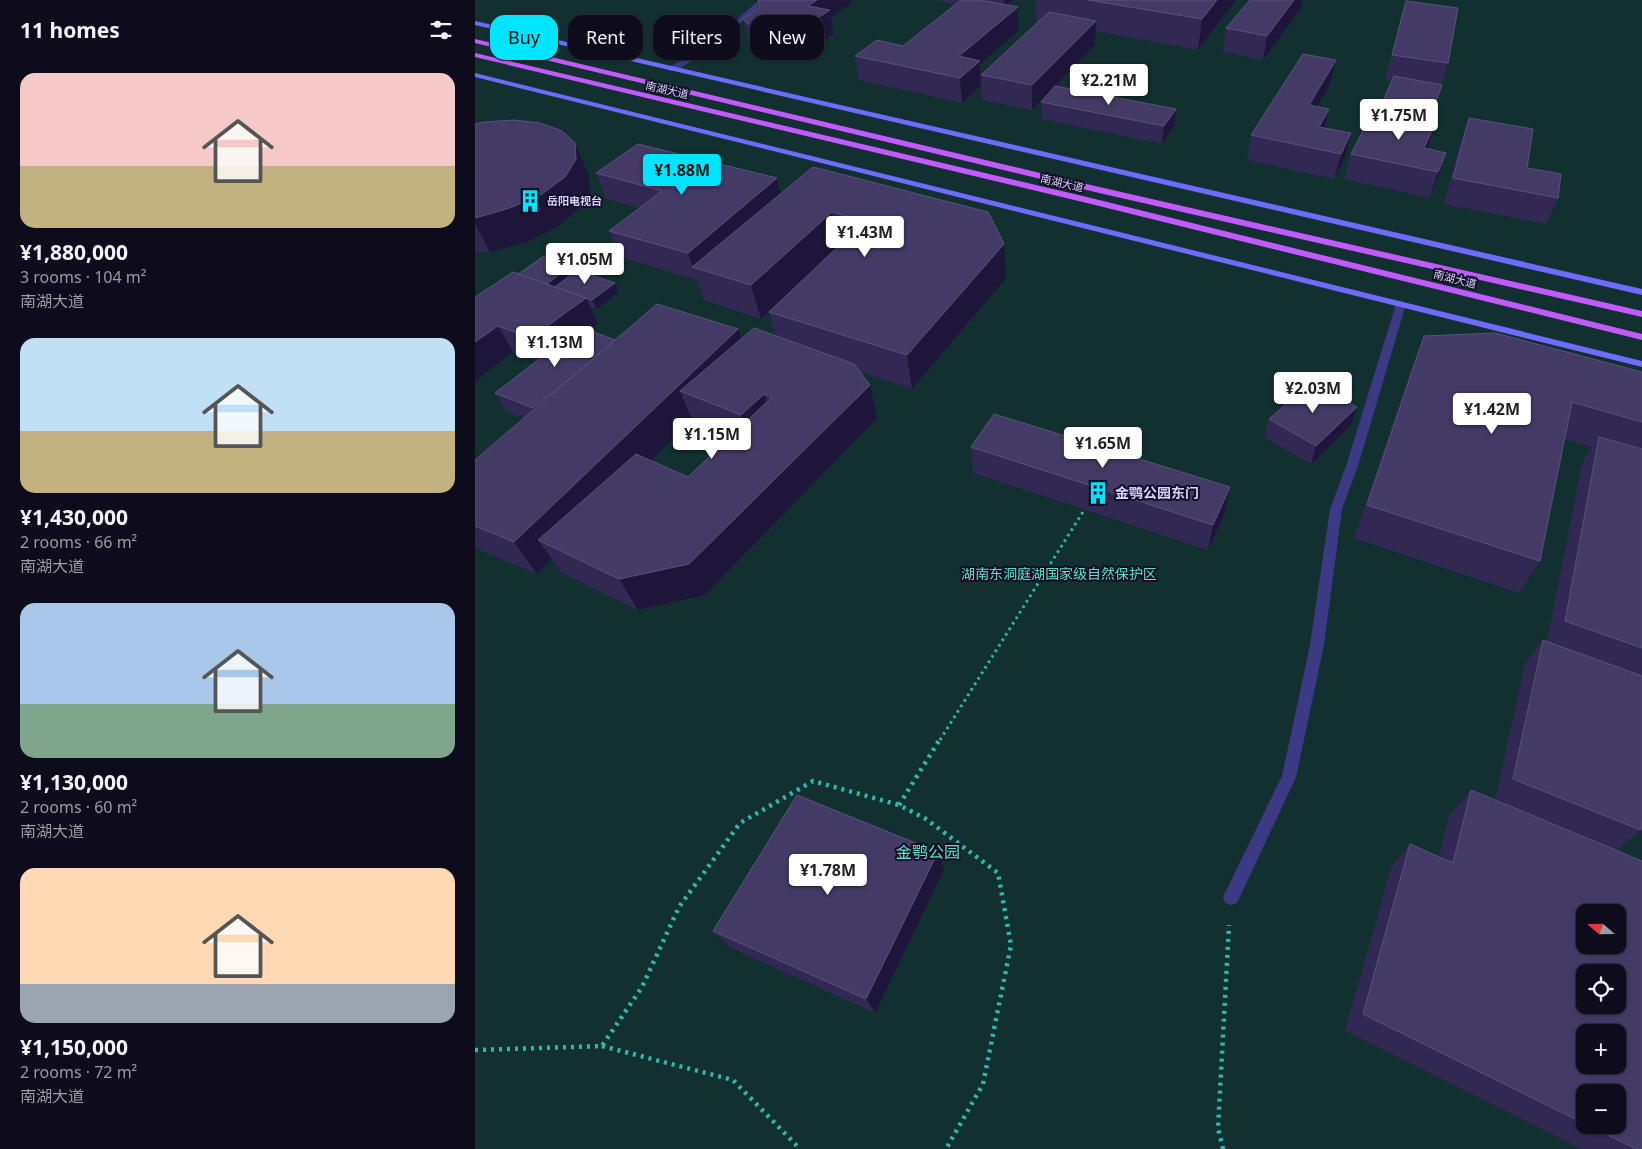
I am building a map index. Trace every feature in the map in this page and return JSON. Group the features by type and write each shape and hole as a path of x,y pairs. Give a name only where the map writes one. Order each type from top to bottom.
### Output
{"main road":[{"path":"475,23 1642,292"},
{"name":"南湖大道","path":"475,41 1095,189 1642,314"},
{"name":"南湖大道","path":"475,55 1091,201 1642,337"},
{"path":"475,75 601,108 1642,364"}],"street":[{"path":"672,69 705,51 763,0"},
{"path":"1231,897 1289,777 1317,644 1336,509 1352,466 1401,304"}],"path":[{"path":"1117,457 1127,440"},
{"path":"899,805 1090,499"},
{"path":"602,1046 642,987 679,907 740,824 813,780 899,805 926,819 998,873 1011,945 983,1084 946,1149"},
{"path":"1223,1149 1218,1128 1231,897"},
{"path":"475,1050 602,1046 733,1080 800,1149"}],"green space":[{"name":"湖南东洞庭湖国家级自然保护区","path":"475,0 1642,0 1642,1149 475,1149"}],"building":[{"path":"758,0 817,0 808,6 830,10 822,15 750,15 750,25 743,19 760,7"},
{"path":"961,0 980,0 1018,7 959,56 980,61 960,78 855,56 877,40 903,46"},
{"path":"1088,0 1217,0 1202,19"},
{"path":"1250,0 1294,0 1267,36 1226,28"},
{"path":"1406,1 1458,8 1448,63 1392,55"},
{"path":"1049,12 1096,21 1032,85 981,75"},
{"path":"1303,54 1336,60 1309,105 1329,109 1319,127 1351,133 1341,154 1251,135"},
{"path":"1394,76 1442,85 1429,120 1379,110"},
{"path":"1055,86 1176,109 1164,126 1041,102"},
{"path":"1374,109 1436,122 1424,148 1446,153 1438,172 1351,154"},
{"path":"1469,118 1533,129 1527,168 1561,174 1558,198 1453,178"},
{"path":"514,120 540,123 562,131 575,143 576,159 565,177 542,194 510,208 475,218 475,124"},
{"path":"638,144 777,178 688,253 609,231 662,191 596,173"},
{"path":"813,167 988,212 1004,244 907,355 769,312 846,239 879,249 898,230 832,212 751,285 692,267"},
{"path":"544,256 572,265 547,284 518,274"},
{"path":"577,270 615,283 592,300 555,287"},
{"path":"513,272 586,298 531,338 498,326 475,342 475,297"},
{"path":"657,304 738,329 514,542 475,526 475,460"},
{"path":"581,327 615,340 533,408 495,393"},
{"path":"754,328 854,364 870,385 689,564 619,579 538,540 636,454 688,477 772,397 764,394 741,415 680,391"},
{"path":"1495,333 1642,372 1642,422 1572,402 1540,561 1367,505 1424,336"},
{"path":"1311,382 1357,407 1316,446 1269,419"},
{"path":"994,414 1230,487 1213,525 971,447"},
{"path":"1599,437 1642,449 1642,648 1565,621"},
{"path":"1543,640 1642,676 1641,830 1513,779"},
{"path":"1471,790 1642,861 1642,1149 1636,1149 1605,1134 1626,1134 1626,1084 1576,1084 1576,1120 1363,1014 1410,844 1453,863"},
{"path":"797,795 938,852 866,999 713,931"}],"place":[{"name":"岳阳电视台","path":"530,201"},
{"name":"金鹗公园东门","path":"1098,493"}],"park label":[{"name":"金鹗公园","path":"928,852"}]}
